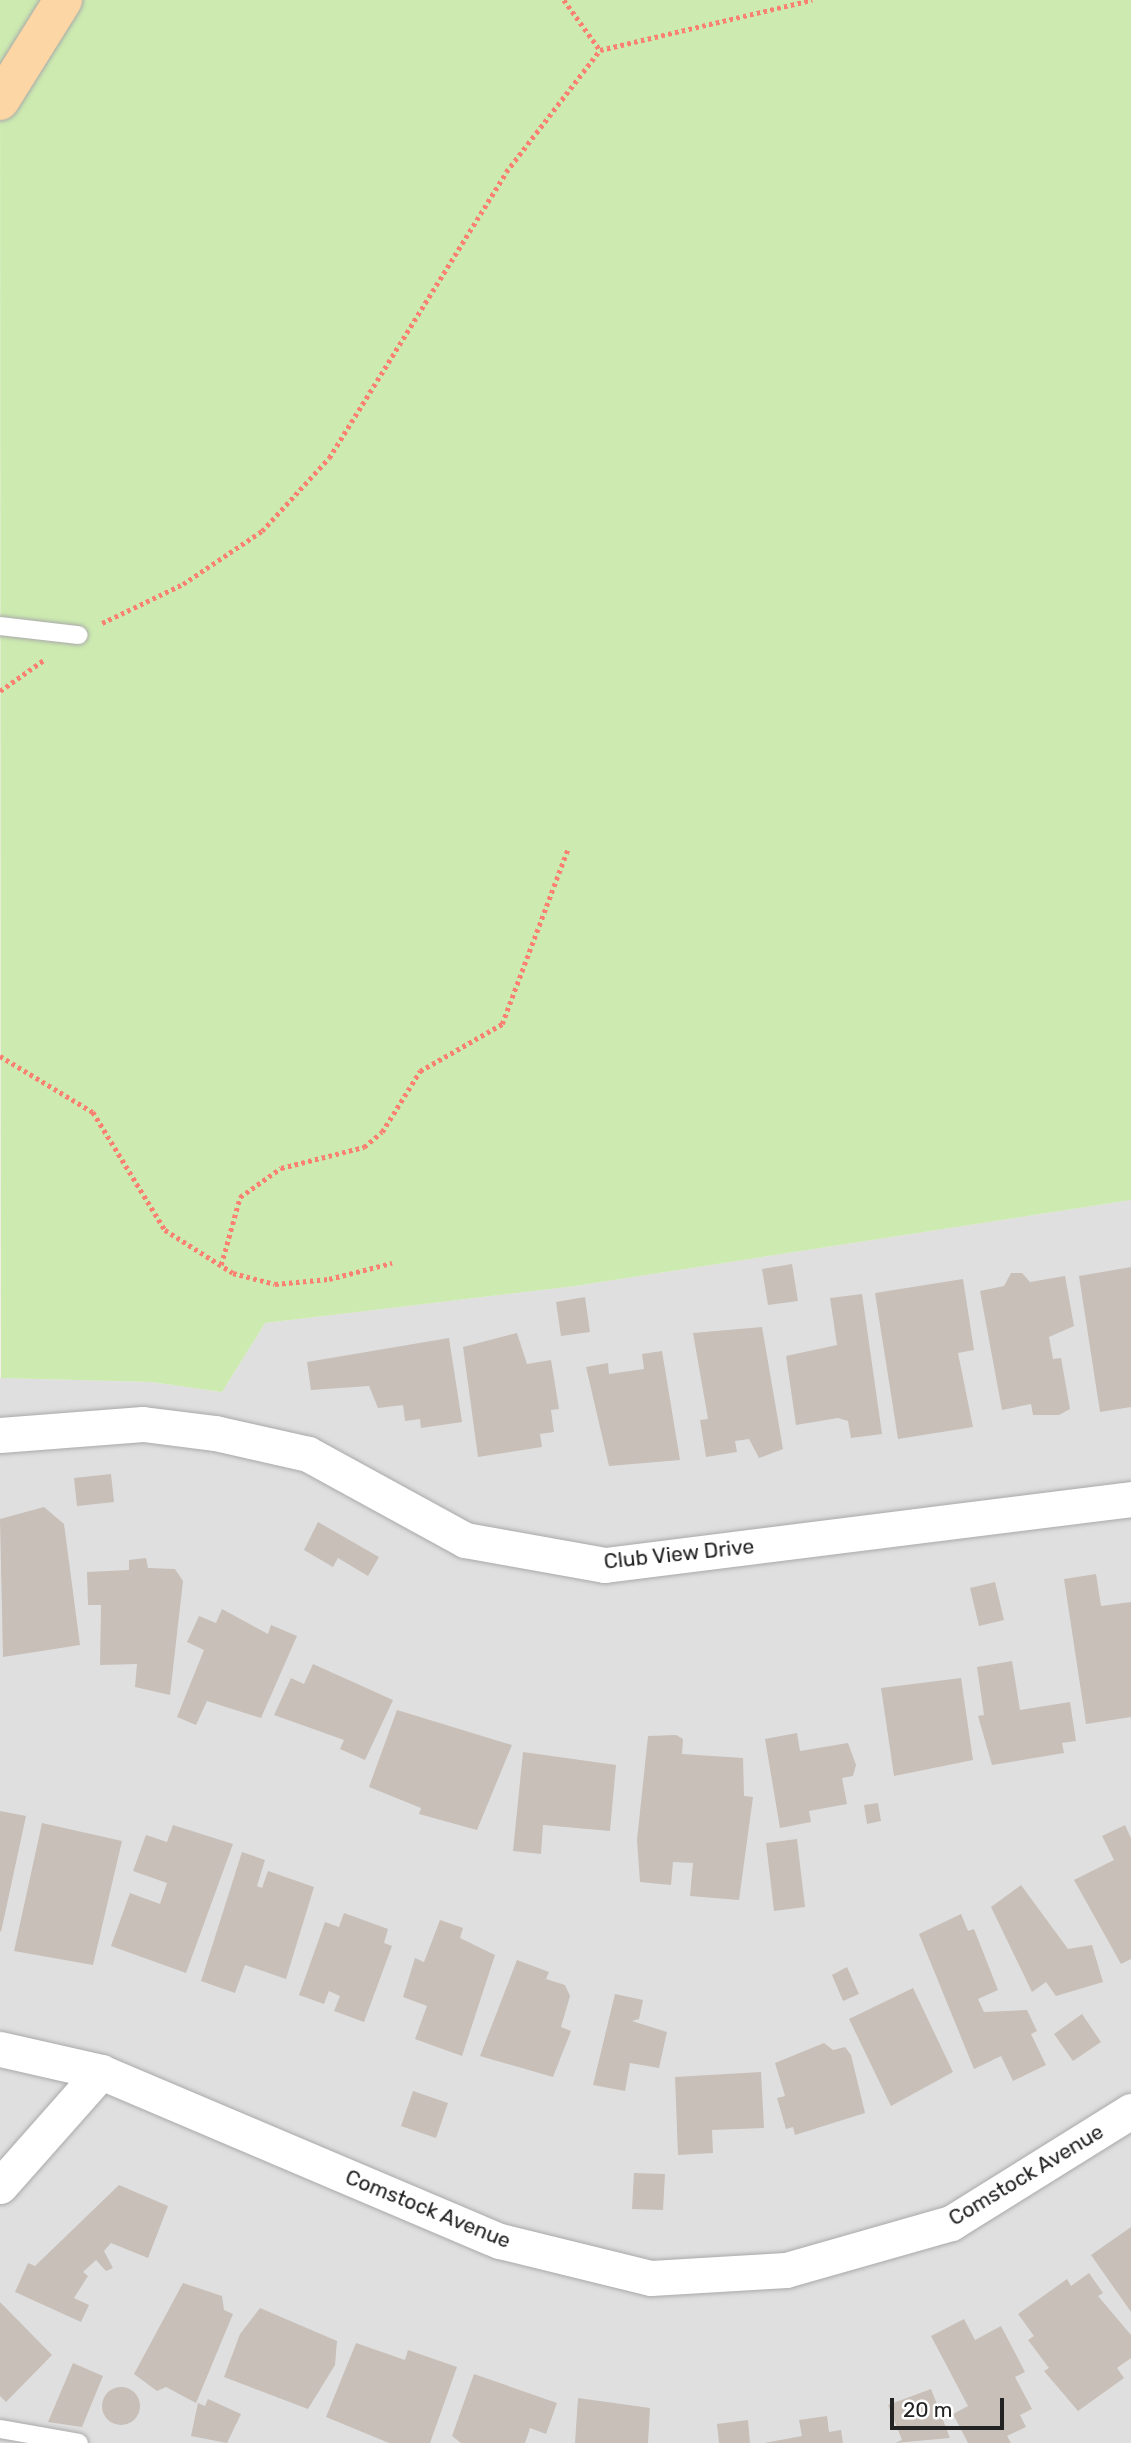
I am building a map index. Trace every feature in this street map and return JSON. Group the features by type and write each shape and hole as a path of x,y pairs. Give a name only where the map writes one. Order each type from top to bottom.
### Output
{"main road":[{"path":"0,101 63,0"}],"street":[{"name":"Club View Drive","path":"0,1435 143,1424 215,1433 309,1454 466,1540 605,1565 1131,1499"},
{"name":"Comstock Avenue","path":"0,2049 101,2072 500,2241 651,2278 786,2270 951,2222 1131,2111"},
{"path":"0,2186 101,2072"}],"lane":[{"path":"0,626 78,635"},
{"path":"0,2429 79,2443"}],"path":[{"path":"564,0 600,50"},
{"path":"0,691 78,635 183,584 262,531 330,458 506,172 600,50 812,0"},
{"path":"221,1265 240,1197 281,1168 364,1147 382,1132 420,1070 502,1024 568,848"},
{"path":"0,1056 93,1112 165,1230 221,1265 275,1284 329,1279 392,1263"}],"shaded area":[{"path":"1131,1200 1131,2443 0,2443 0,1378 151,1382 222,1392 265,1323 575,1286"}],"green space":[{"path":"0,0 1131,0 1131,1200 575,1286 265,1323 222,1392 151,1382 1,1378"}],"building":[{"path":"792,1264 798,1301 768,1305 762,1269"},
{"path":"1131,1267 1131,1407 1100,1412 1079,1276"},
{"path":"1011,1273 1022,1273 1030,1282 1065,1276 1074,1326 1049,1337 1053,1359 1061,1358 1070,1409 1059,1415 1033,1415 1031,1404 1002,1410 980,1291 1004,1286"},
{"path":"963,1279 974,1350 958,1353 973,1427 898,1439 875,1293"},
{"path":"862,1294 882,1434 851,1438 848,1421 838,1418 796,1425 786,1356 837,1345 830,1298"},
{"path":"585,1297 590,1332 561,1336 556,1302"},
{"path":"762,1327 783,1449 759,1458 749,1439 735,1441 737,1452 706,1457 700,1420 708,1419 693,1333"},
{"path":"517,1333 527,1364 551,1360 559,1409 551,1410 554,1432 540,1434 542,1447 478,1457 463,1347"},
{"path":"449,1338 462,1422 421,1428 420,1419 405,1421 403,1405 378,1408 369,1386 311,1390 307,1362"},
{"path":"662,1351 680,1460 609,1466 586,1367 608,1363 609,1374 644,1369 642,1354"},
{"path":"111,1474 114,1502 77,1506 74,1478"},
{"path":"44,1507 64,1524 80,1645 3,1657 0,1519"},
{"path":"318,1522 379,1557 368,1576 338,1558 333,1567 304,1550"},
{"path":"146,1558 148,1568 175,1569 183,1581 170,1695 135,1687 137,1664 100,1665 101,1605 88,1605 87,1572 129,1570 129,1560"},
{"path":"1096,1574 1101,1606 1131,1602 1131,1717 1086,1724 1064,1579"},
{"path":"995,1582 1004,1620 979,1626 970,1588"},
{"path":"222,1609 268,1634 271,1625 297,1636 261,1718 207,1701 196,1725 177,1717 204,1650 187,1642 199,1616 216,1623"},
{"path":"1012,1661 1020,1710 1070,1702 1076,1741 1062,1743 1064,1753 992,1765 978,1716 984,1715 977,1667"},
{"path":"313,1664 393,1700 365,1760 340,1749 344,1740 274,1715 291,1678 304,1684"},
{"path":"961,1678 973,1760 894,1776 881,1688"},
{"path":"397,1710 512,1745 477,1830 419,1814 421,1808 369,1787"},
{"path":"797,1733 800,1751 848,1743 856,1765 853,1776 842,1778 847,1804 809,1811 811,1822 780,1828 765,1739"},
{"path":"676,1735 683,1739 682,1754 743,1758 744,1796 753,1797 739,1900 690,1896 693,1863 673,1862 671,1885 640,1882 637,1840 648,1736"},
{"path":"523,1752 616,1765 610,1831 543,1825 541,1854 513,1851"},
{"path":"878,1803 881,1821 867,1824 864,1805"},
{"path":"0,1811 26,1816 1,1932 0,1931"},
{"path":"42,1823 122,1841 93,1965 14,1951"},
{"path":"173,1825 233,1844 186,1973 111,1946 130,1893 160,1904 167,1883 133,1871 146,1835 167,1842"},
{"path":"1125,1825 1131,1838 1131,1959 1121,1964 1074,1880 1114,1860 1102,1836"},
{"path":"797,1839 805,1907 774,1911 766,1843"},
{"path":"242,1852 265,1860 257,1886 262,1888 268,1871 314,1887 286,1979 245,1965 235,1993 201,1981"},
{"path":"1021,1885 1068,1949 1092,1945 1103,1982 1056,1996 1046,1982 1032,1992 991,1907"},
{"path":"344,1913 388,1929 384,1943 392,1946 364,2022 334,2011 340,1996 329,1991 324,2004 299,1995 325,1922 339,1927"},
{"path":"961,1914 968,1931 974,1929 998,1990 978,1999 984,2012 1027,2010 1037,2031 1031,2034 1046,2065 1013,2081 1001,2056 974,2069 919,1934"},
{"path":"440,1920 463,1928 460,1938 495,1955 462,2056 415,2039 427,2006 403,1997 415,1958 424,1962"},
{"path":"517,1960 549,1972 546,1979 565,1985 570,1996 561,2027 571,2031 553,2077 480,2056"},
{"path":"847,1967 859,1994 843,2001 832,1975"},
{"path":"913,1988 953,2072 891,2106 849,2019"},
{"path":"615,1994 643,2000 639,2019 632,2021 667,2032 659,2068 630,2063 625,2091 593,2085"},
{"path":"1082,2014 1101,2042 1073,2061 1054,2034"},
{"path":"824,2043 833,2050 845,2047 851,2055 865,2113 795,2135 793,2127 786,2129 777,2098 785,2096 775,2063"},
{"path":"761,2072 764,2128 712,2130 713,2153 678,2155 675,2077"},
{"path":"413,2091 448,2103 436,2138 401,2126"},
{"path":"634,2173 665,2174 663,2210 632,2209"},
{"path":"119,2185 168,2206 148,2258 111,2243 104,2251 113,2268 106,2271 96,2260 83,2272 88,2276 74,2298 89,2305 81,2322 15,2292 28,2263 35,2266"},
{"path":"1131,2227 1131,2312 1091,2255"},
{"path":"1089,2273 1103,2293 1098,2296 1131,2335 1131,2358 1117,2368 1124,2378 1078,2411 1044,2371 1049,2368 1028,2340 1034,2336 1018,2314 1067,2279 1071,2286"},
{"path":"183,2283 222,2296 224,2310 233,2314 196,2403 166,2387 157,2391 134,2374"},
{"path":"0,2302 52,2355 6,2402 0,2396"},
{"path":"260,2308 337,2341 335,2365 308,2409 224,2377 240,2334"},
{"path":"964,2319 975,2340 1001,2326 1025,2372 1015,2377 1032,2409 1020,2415 1026,2427 1007,2436 1011,2443 968,2443 953,2414 968,2406 931,2336"},
{"path":"356,2343 405,2360 408,2350 457,2367 430,2443 389,2443 326,2417"},
{"path":"73,2363 103,2376 82,2427 48,2422"},
{"path":"474,2374 557,2403 546,2434 530,2428 525,2443 461,2443 452,2436"},
{"path":"121,2387 134,2393 140,2406 134,2419 121,2425 108,2419 102,2406 108,2393"},
{"path":"931,2389 950,2438 895,2443 902,2440 888,2405"},
{"path":"578,2398 650,2408 648,2443 575,2443"},
{"path":"208,2399 241,2414 227,2443 191,2436 198,2403 205,2406"},
{"path":"827,2416 829,2432 841,2430 843,2443 764,2443 802,2436 799,2420"},
{"path":"748,2420 750,2443 719,2443 717,2424"}]}
